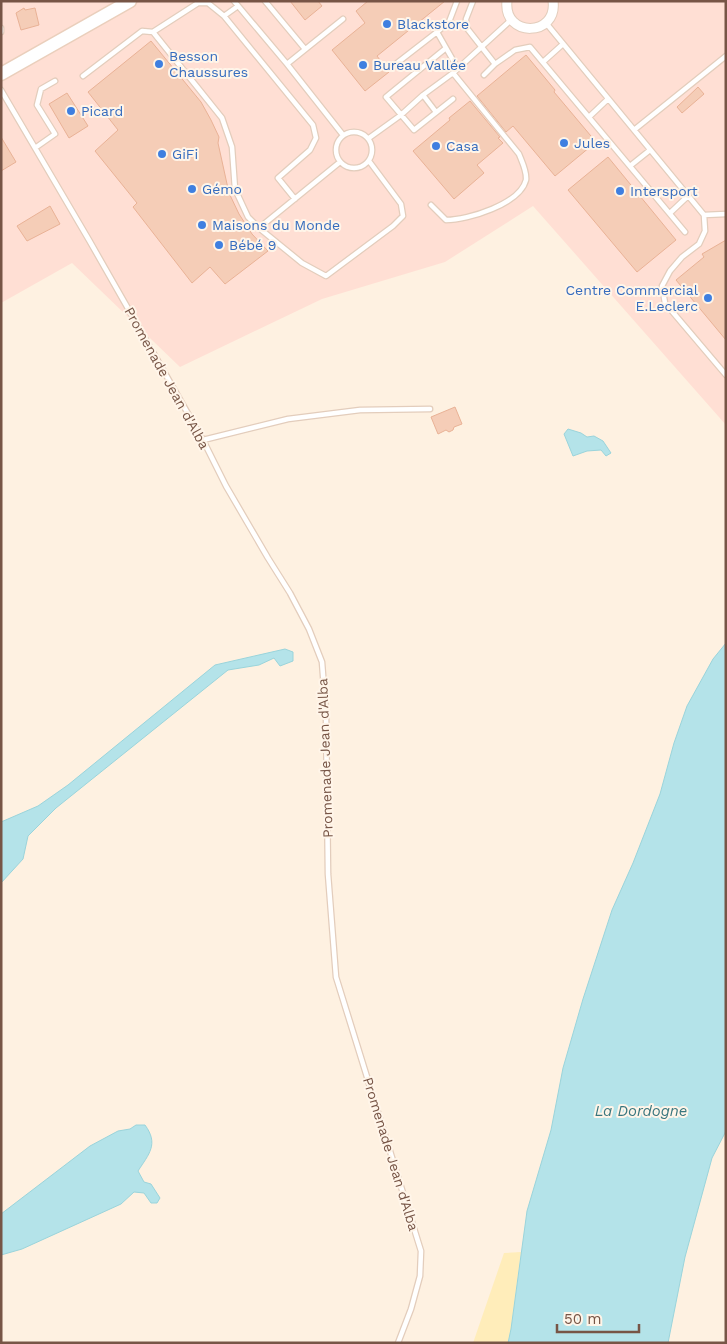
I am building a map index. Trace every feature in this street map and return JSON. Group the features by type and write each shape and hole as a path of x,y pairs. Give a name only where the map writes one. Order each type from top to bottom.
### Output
{"main road":[{"path":"1,74 130,1"}],"street":[{"path":"506,1 507,13 511,20 524,28 539,27 546,23 553,11 553,1"}],"lane":[{"path":"234,1 343,135"},
{"path":"265,1 305,49"},
{"path":"397,63 450,22 457,1"},
{"path":"473,1 466,19 466,27 495,64"},
{"path":"83,76 142,32 153,32 198,3 208,3 224,16 313,125 316,138 310,150 278,178 294,199"},
{"path":"224,16 238,6"},
{"path":"287,64 343,19"},
{"path":"368,138 401,115 458,69 511,20"},
{"path":"546,23 704,215 705,231 699,244 682,257 670,271 662,286 665,303 726,375"},
{"path":"153,32 222,118 232,147 235,189 248,217 302,263 326,276 393,226 403,216 401,204 369,161"},
{"path":"437,32 458,69"},
{"path":"542,62 563,44"},
{"path":"484,75 495,64 515,50 530,47 685,232"},
{"path":"446,48 386,97 414,130 453,99"},
{"path":"634,130 726,56"},
{"path":"431,205 446,220 460,220 500,205 523,187 526,178 525,169 519,154 453,73"},
{"path":"35,148 55,134 37,105 41,89 55,81"},
{"name":"Promenade Jean d'Alba","path":"1,90 90,240 203,440 226,486 290,593 309,629 322,662 326,714 328,874 336,977 420,1250 420,1276 411,1309 398,1343"},
{"path":"423,96 436,112"},
{"path":"589,117 608,99"},
{"path":"354,131 364,134 368,138 373,149 369,161 358,168 352,168 340,162 336,145 343,135 354,131"},
{"path":"630,166 650,150"},
{"path":"259,228 340,162"},
{"path":"670,214 688,196"},
{"path":"704,215 726,214"},
{"path":"203,440 288,419 360,410 430,409"}],"shaded area":[{"path":"1,1 726,1 726,425 533,206 445,262 322,299 180,367 72,263 1,303"}],"sand":[{"path":"521,1252 508,1343 473,1343 504,1253"}],"water":[{"path":"568,429 587,437 594,436 603,441 611,453 606,456 601,450 587,451 573,456 564,434"},
{"name":"La Dordogne","path":"726,643 726,1131 712,1158 685,1257 668,1343 508,1343 527,1211 551,1130 563,1068 583,999 612,910 660,794 674,743 687,706 713,659"},
{"path":"285,649 293,652 293,661 280,666 274,658 259,665 228,670 56,808 28,836 23,859 1,883 1,822 38,806 68,785 215,665"},
{"path":"136,1125 145,1125 151,1138 151,1149 138,1171 144,1182 151,1184 160,1198 157,1203 151,1203 144,1193 134,1192 121,1204 22,1249 1,1255 1,1214 90,1146 118,1131 130,1129"}],"building":[{"path":"290,1 318,1 322,6 305,20"},
{"path":"368,1 445,1 377,56 389,72 365,91 332,50 365,23 356,11"},
{"path":"24,8 25,10 35,8 39,25 21,30 16,13"},
{"path":"151,41 201,102 219,137 218,143 229,193 239,214 252,234 268,251 225,284 210,267 192,283 133,207 137,203 95,151 118,130 88,92"},
{"path":"526,55 596,142 555,176 513,126 506,132 477,96"},
{"path":"698,87 704,94 682,113 677,107"},
{"path":"67,93 88,126 69,138 49,104"},
{"path":"470,101 503,143 477,165 484,173 454,199 413,151"},
{"path":"1,137 16,162 1,171"},
{"path":"608,157 676,240 637,272 568,190"},
{"path":"50,206 60,224 27,241 17,226"},
{"name":"Centre Commercial E.Leclerc","path":"726,240 726,340 676,280 704,257 702,254"},
{"path":"455,407 462,424 454,427 449,432 446,430 438,434 431,417"}],"place":[{"name":"Blackstore","path":"387,24"},
{"name":"Besson Chaussures","path":"159,64"},
{"name":"Bureau Vallée","path":"363,65"},
{"name":"Picard","path":"71,111"},
{"name":"Jules","path":"564,143"},
{"name":"Casa","path":"436,146"},
{"name":"GiFi","path":"162,154"},
{"name":"Gémo","path":"192,189"},
{"name":"Intersport","path":"620,191"},
{"name":"Maisons du Monde","path":"202,225"},
{"name":"Bébé 9","path":"219,245"},
{"name":"Centre Commercial E.Leclerc","path":"708,298"}]}
